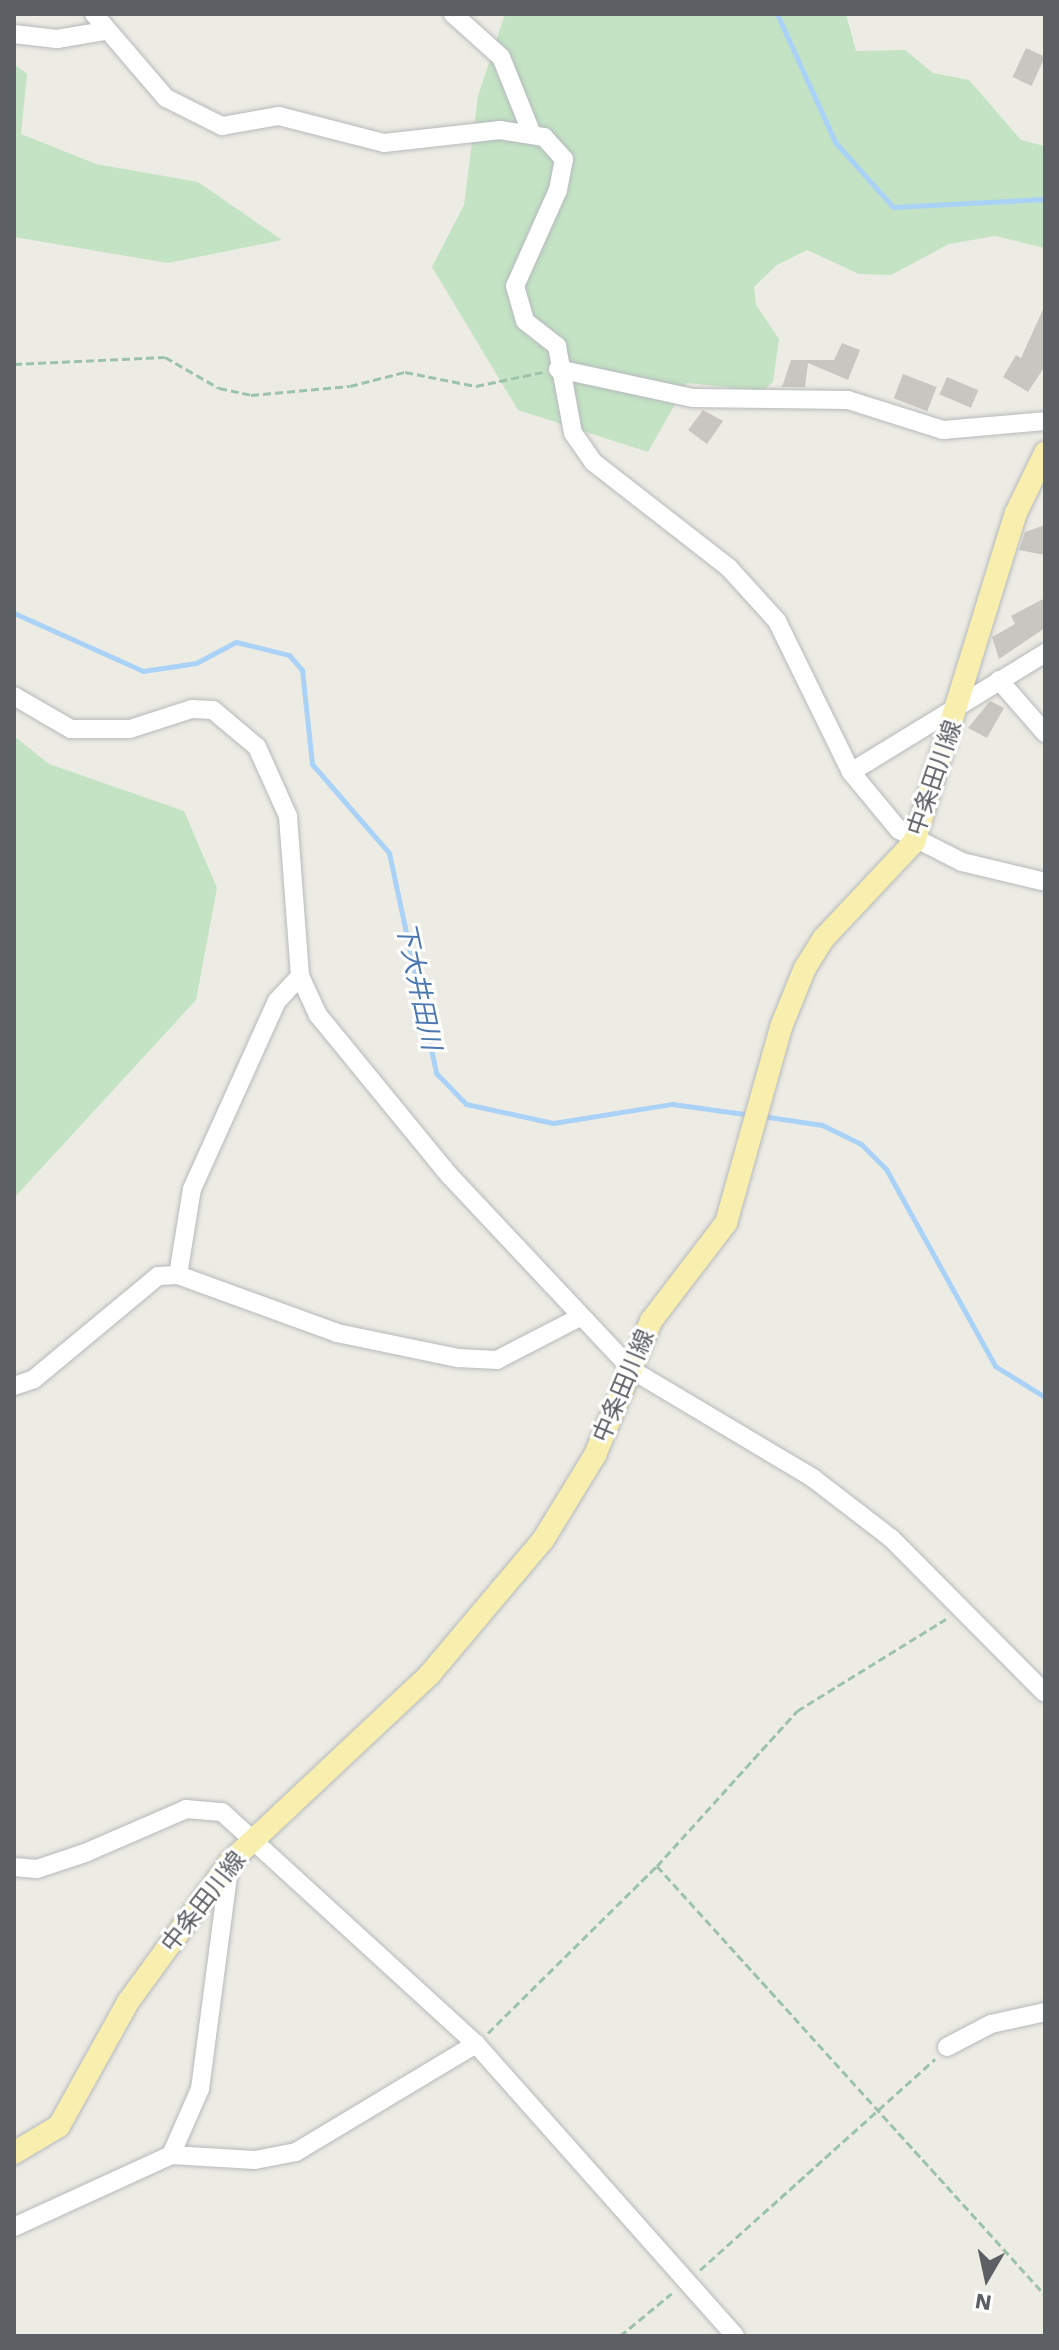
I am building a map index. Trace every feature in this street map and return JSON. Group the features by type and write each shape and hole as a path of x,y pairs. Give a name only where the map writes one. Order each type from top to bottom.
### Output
{"main road":[{"name":"中条田川線","path":"14,2153 59,2126 128,2002 230,1862 430,1674 543,1540 595,1455 651,1321 726,1223 781,1027 805,968 824,938 914,842 960,702 1016,513 1045,453"}],"street":[{"path":"94,14 105,31 166,98 222,126 279,116 384,143 464,132 532,134"},
{"path":"453,14 501,57 532,134 564,159 558,190 515,286 525,321 557,346 563,410 593,462 729,568 777,621 851,772 914,842 1045,882"},
{"path":"14,34 57,39 105,31"},
{"path":"558,369 693,398 848,400 943,430 1045,421"},
{"path":"851,772 960,702 1045,653"},
{"path":"999,680 1045,733"},
{"path":"14,696 71,729 130,729 192,709 213,710 257,747 288,816 300,976 318,1015 578,1318 632,1370 813,1478 891,1538 1045,1693"},
{"path":"178,1275 192,1189 277,1001 300,976"},
{"path":"14,1386 34,1379 158,1276 178,1275 337,1333 458,1358 497,1360 578,1318"},
{"path":"14,1867 37,1869 85,1853 186,1809 222,1812 251,1842 476,2044 735,2336"},
{"path":"171,2155 200,2089 230,1862"},
{"path":"947,2047 991,2024 1045,2012"},
{"path":"14,2227 171,2155 255,2160 296,2152 476,2044"}],"path":[{"path":"14,364 165,357 219,388 251,395 350,386 405,372 476,386 558,369"},
{"path":"476,2044 657,1866 797,1711 963,1609"},
{"path":"657,1866 1045,2295"},
{"path":"620,2336 881,2114 947,2047"}],"green space":[{"path":"505,14 846,14 856,51 905,50 933,73 969,80 1021,140 1045,146 1045,248 995,236 949,244 891,275 859,274 807,250 777,265 754,287 756,305 779,339 773,382 762,391 687,383 648,452 518,410 432,267 464,205 478,96"},
{"path":"14,64 27,74 21,134 96,164 198,182 282,240 168,263 14,237"},
{"path":"14,736 49,764 184,811 217,888 196,1000 14,1198"}],"building":[{"path":"1026,48 1045,57 1032,86 1012,77"},
{"path":"1045,305 1045,366 1028,392 1003,377 1016,355 1021,358"},
{"path":"842,343 860,350 848,380 808,363 805,387 782,387 791,360 834,360"},
{"path":"903,374 937,387 927,411 894,398"},
{"path":"947,377 978,390 971,408 940,394"},
{"path":"703,410 723,421 707,444 688,430"},
{"path":"1045,525 1045,555 1019,550 1025,532"},
{"path":"1045,598 1045,628 999,659 992,637 1015,624 1011,616"},
{"path":"990,701 1004,708 987,738 968,728"}],"waterway":[{"path":"777,14 835,142 893,207 1045,199"},
{"name":"下大井田川","path":"14,613 143,671 196,663 236,642 289,655 302,670 312,764 389,853 436,1073 466,1104 553,1123 672,1104 751,1115"},
{"path":"761,1116 822,1125 861,1144 886,1169 995,1366 1045,1397"}]}
